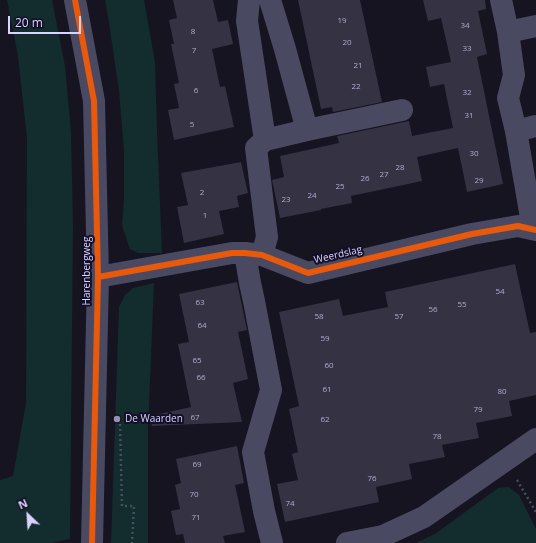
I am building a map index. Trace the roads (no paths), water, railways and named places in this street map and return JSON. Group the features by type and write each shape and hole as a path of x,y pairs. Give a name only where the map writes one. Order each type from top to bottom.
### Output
{"street":[{"name":"Harenbergweg","path":"75,0 94,101 98,277 92,543"},
{"path":"249,0 247,21 265,140"},
{"path":"270,0 307,130"},
{"name":"Weerdslag","path":"98,277 232,253 253,254 308,273 472,234 518,226 535,229 526,129 508,98 514,75 502,0"},
{"path":"508,32 536,26"},
{"path":"272,543 264,511 253,452 271,390 250,283 253,254 267,237 256,148 265,140 402,110"},
{"path":"347,543 383,536 424,517 536,439"}],"place":[{"name":"De Waarden","path":"117,419"}]}
